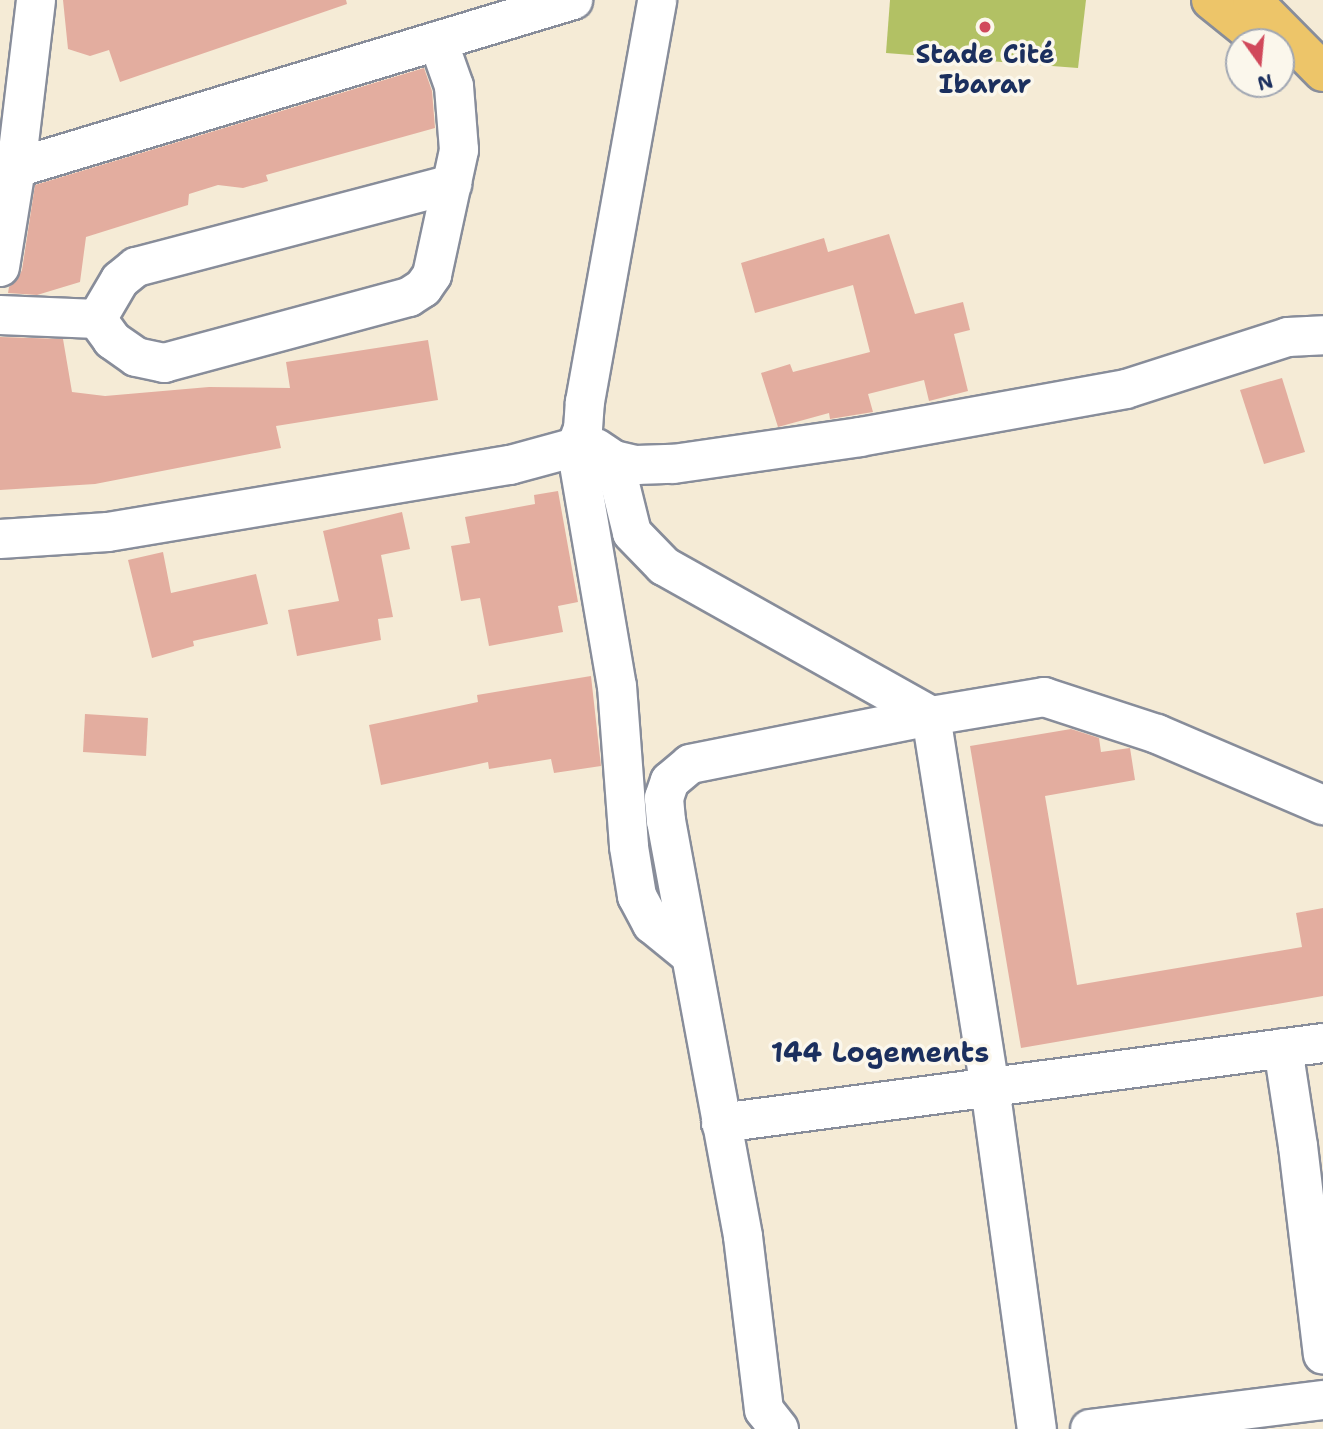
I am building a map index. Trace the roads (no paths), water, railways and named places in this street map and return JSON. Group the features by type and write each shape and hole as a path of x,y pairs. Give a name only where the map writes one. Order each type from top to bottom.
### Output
{"highway":[{"path":"1210,0 1246,28"},
{"path":"1252,0 1323,72"},
{"path":"1295,67 1323,89"}],"street":[{"path":"0,267 16,168 36,0"},
{"path":"657,0 579,438 617,686 629,847 638,896 652,924 690,955"},
{"path":"16,168 562,1"},
{"path":"97,318 111,340 136,357 164,363 409,297 423,288 432,275 459,150 454,86 438,41"},
{"path":"97,318 120,280 136,267 452,184"},
{"path":"0,315 97,318"},
{"path":"579,438 614,460 636,465 673,464 873,435 1125,389 1288,337 1323,335"},
{"path":"0,540 108,532 510,465 579,438"},
{"path":"614,460 632,533 664,566 931,716"},
{"path":"779,1429 764,1410 743,1236 666,821 664,797 670,781 690,764 931,716 1044,697 1157,734 1323,805"},
{"path":"931,716 990,1087 1037,1429"},
{"path":"721,1123 1323,1043"},
{"path":"1283,1048 1323,1355"},
{"path":"1090,1429 1323,1400"}],"place":[{"name":"Stade Cité Ibarar","path":"985,27"}],"district":[{"name":"144 Logements","path":"880,1052"}]}
